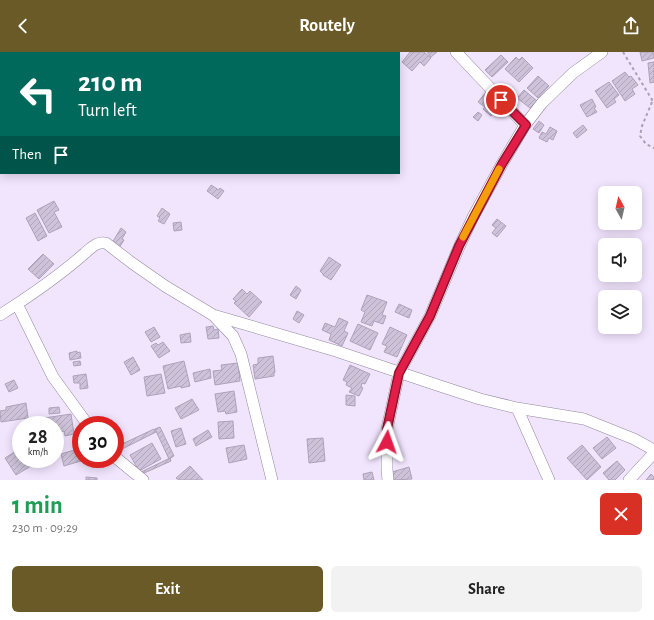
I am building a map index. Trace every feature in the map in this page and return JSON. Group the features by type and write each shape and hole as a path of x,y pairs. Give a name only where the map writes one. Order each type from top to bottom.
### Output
{"street":[{"path":"456,52 526,125"},
{"path":"388,480 386,469 387,429 399,373 430,316 459,246 502,164 526,125 542,103 573,73 602,52"},
{"path":"0,315 64,272 94,246 102,242 106,243 165,286 213,315 234,336 241,354 272,480"},
{"path":"18,304 53,377 81,416"},
{"path":"213,315 336,351 480,399 517,408 584,420 634,439 654,450"},
{"path":"517,408 549,480"},
{"path":"629,480 654,453"},
{"path":"124,464 143,480"}],"path":[{"path":"623,52 653,103 642,126 640,136 646,144 654,148"}],"building":[{"path":"410,52 424,52 431,58 424,66 420,62 412,71 402,62"},
{"path":"427,52 437,52 431,57"},
{"path":"640,52 653,52 654,58 642,61"},
{"path":"501,55 508,62 492,77 485,70"},
{"path":"516,57 519,60 522,57 533,68 519,82 505,69"},
{"path":"654,62 654,82 650,83 648,63"},
{"path":"625,72 629,77 631,76 638,85 632,89 635,94 625,101 612,81"},
{"path":"538,76 549,86 538,98 527,88"},
{"path":"609,82 619,95 614,99 616,102 607,108 595,91"},
{"path":"524,90 537,101 530,108 517,98"},
{"path":"486,92 495,99 492,102 499,107 491,116 483,109 485,107 478,102"},
{"path":"592,99 596,107 594,108 597,112 587,117 580,105"},
{"path":"478,112 482,115 478,121 473,117"},
{"path":"539,121 544,125 539,133 533,129"},
{"path":"583,125 587,130 577,138 573,133"},
{"path":"550,127 557,131 553,140 549,138 547,142 539,138 542,132 546,134"},
{"path":"211,185 224,191 218,199 207,191"},
{"path":"54,201 59,210 54,212 62,227 49,233 37,210"},
{"path":"162,208 170,214 164,224 158,221 160,218 157,216"},
{"path":"35,213 47,236 38,241 26,218"},
{"path":"497,219 506,226 497,237 492,233 496,228 492,225"},
{"path":"181,222 182,230 174,231 173,223"},
{"path":"121,228 126,232 122,239 124,240 119,248 112,243"},
{"path":"43,254 54,264 39,279 28,269"},
{"path":"329,257 341,265 331,280 320,271"},
{"path":"296,286 301,290 296,299 290,295"},
{"path":"242,289 247,294 250,291 262,302 249,317 234,303 236,301 233,299"},
{"path":"367,295 387,302 382,315 386,316 383,324 374,321 372,326 361,322 365,312 361,310"},
{"path":"399,304 412,310 409,318 395,312"},
{"path":"297,311 304,315 299,323 293,319"},
{"path":"339,318 348,322 344,331 348,333 342,346 329,340 331,334 322,330 325,323 335,327"},
{"path":"358,324 378,333 370,350 350,341"},
{"path":"213,326 214,330 218,329 219,338 208,339 206,327"},
{"path":"154,327 160,337 151,342 145,332"},
{"path":"390,327 407,335 397,357 384,352 387,346 382,344"},
{"path":"190,333 191,342 181,343 180,335"},
{"path":"163,342 170,351 159,358 151,346 156,343 158,345"},
{"path":"77,351 77,353 80,352 81,358 70,360 69,353"},
{"path":"273,356 274,376 255,379 253,365 258,364 258,358"},
{"path":"133,357 140,370 131,375 124,362"},
{"path":"80,361 81,365 74,366 73,362"},
{"path":"184,361 190,386 181,388 181,386 168,389 163,366"},
{"path":"238,363 240,381 215,385 213,371 222,370 221,365"},
{"path":"350,365 370,374 365,384 362,383 361,387 363,388 359,396 349,392 352,388 346,385 347,382 343,380"},
{"path":"210,369 211,378 195,382 193,373"},
{"path":"86,374 88,388 80,389 80,383 74,383 73,376"},
{"path":"161,374 165,393 147,396 144,377"},
{"path":"14,380 18,388 9,392 5,384"},
{"path":"234,391 237,412 226,414 225,411 218,412 215,394"},
{"path":"346,395 355,396 355,406 346,405"},
{"path":"192,399 199,410 181,419 175,408"},
{"path":"26,403 28,416 12,416 12,420 1,422 0,411 6,410 6,407"},
{"path":"59,407 60,413 49,414 49,408"},
{"path":"71,414 72,434 65,436 64,416 58,416"},
{"path":"233,421 234,438 219,439 218,422"},
{"path":"160,427 174,456 169,459 155,429"},
{"path":"181,428 186,444 176,447 171,431"},
{"path":"154,429 156,432 124,448 124,443"},
{"path":"208,430 212,437 196,446 193,439"},
{"path":"607,437 616,448 602,459 593,448"},
{"path":"323,438 325,461 309,463 307,439"},
{"path":"152,443 161,459 139,471 130,455"},
{"path":"244,445 247,459 229,463 226,448"},
{"path":"582,445 601,467 587,480 567,458"},
{"path":"72,451 72,464 64,466 64,453"},
{"path":"12,454 12,468 28,468 16,475 5,458"},
{"path":"170,458 171,461 142,474 141,472"},
{"path":"617,461 625,470 615,480 609,480 603,473"},
{"path":"190,466 203,480 179,480 176,478"},
{"path":"409,467 412,479 394,480 392,472"},
{"path":"372,472 374,480 364,480 363,474"},
{"path":"651,474 654,477 654,480 646,480"},
{"path":"86,477 97,478 97,480 86,480"}],"slow traffic":[{"path":"463,237 499,169"}],"route":[{"path":"387,442 387,429 399,373 430,316 459,246 502,164 526,125 501,100"}]}
